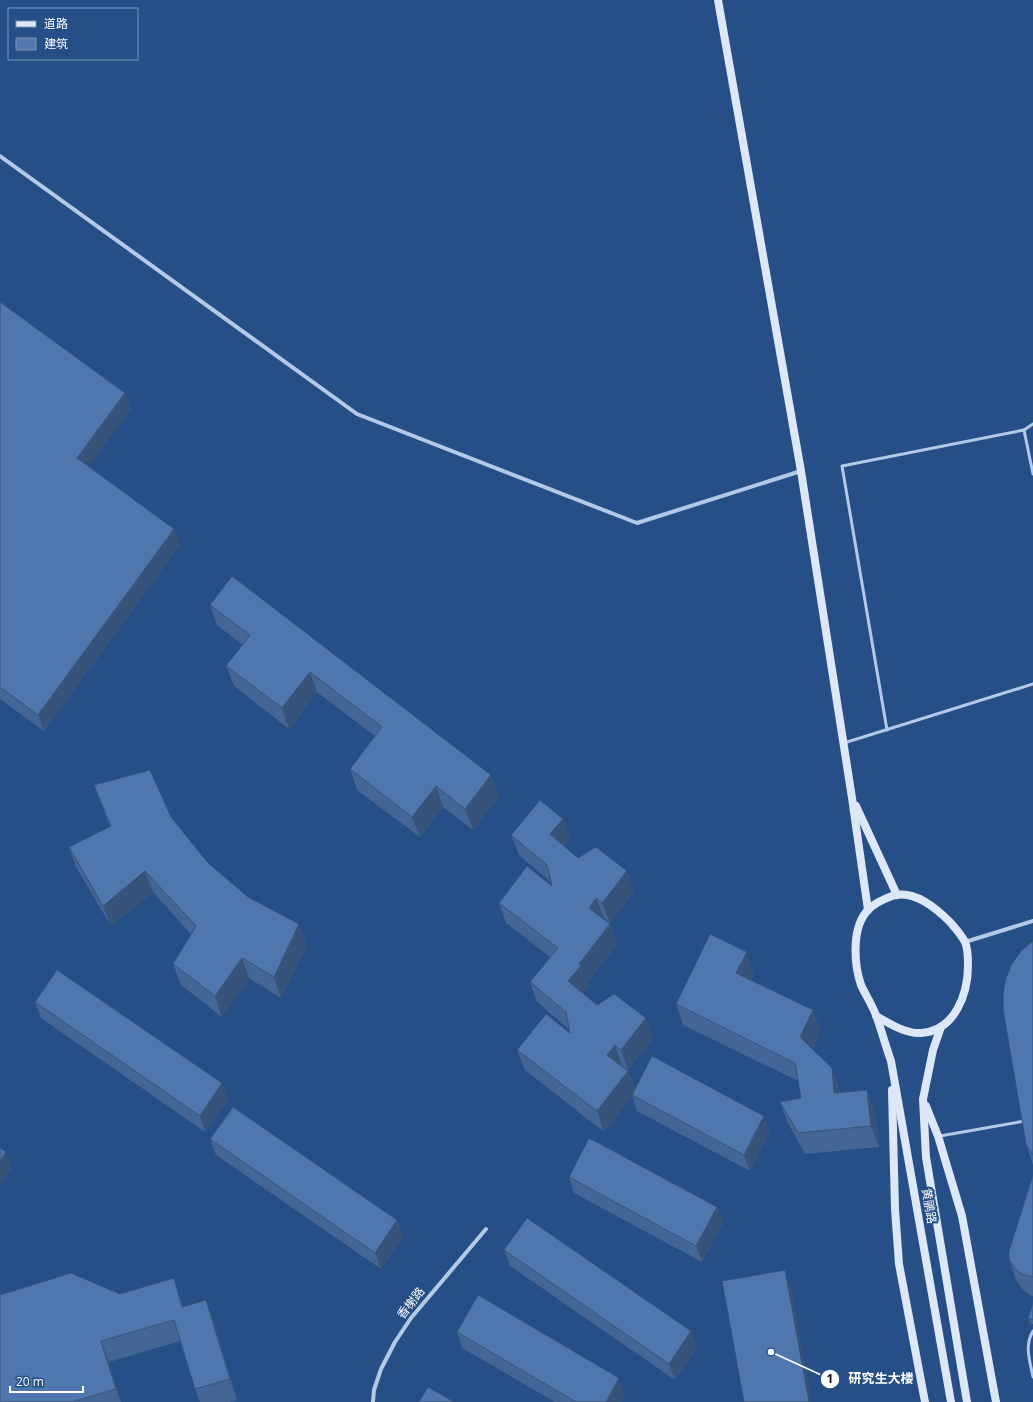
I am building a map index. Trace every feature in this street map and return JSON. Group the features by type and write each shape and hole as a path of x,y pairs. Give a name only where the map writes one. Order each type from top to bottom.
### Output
{"street":[{"path":"718,0 801,471 844,743 868,910"},
{"path":"0,156 357,414 637,523 801,471"},
{"path":"852,798 897,895"},
{"path":"897,895 913,896 931,905 958,930 965,942 968,953 968,973 964,998 949,1021 941,1027 928,1032 913,1032 892,1025 876,1016 861,984 856,957 857,933 868,910 878,902 897,895"},
{"path":"965,942 1033,920"},
{"name":"黄鹂路","path":"876,1016 891,1061 951,1402"},
{"name":"黄鹂路","path":"941,1027 932,1056 923,1099 926,1157 967,1402"},
{"path":"891,1061 895,1208 899,1264 925,1402"},
{"path":"923,1099 938,1136 962,1216 996,1402"},
{"name":"香榭路","path":"373,1402 374,1390 381,1369 395,1342 411,1318 486,1229"}],"lane":[{"path":"887,730 842,466 1024,430 1033,424"},
{"path":"1024,430 1033,474"},
{"path":"844,743 1033,684"},
{"path":"938,1136 1025,1122"},
{"path":"1033,1331 1029,1339 1027,1349 1033,1377"}],"building":[{"path":"0,302 125,393 77,458 174,529 38,715 0,687"},
{"path":"232,576 491,775 465,809 436,786 412,817 350,769 382,727 310,672 282,708 226,666 250,635 210,605"},
{"path":"150,770 171,817 208,863 248,897 299,924 274,977 242,958 215,996 173,964 196,926 145,871 103,906 69,847 111,826 94,785"},
{"path":"540,800 563,819 550,834 578,858 596,847 627,871 602,903 596,898 589,908 610,924 579,964 581,966 568,981 597,1005 614,994 646,1018 621,1050 615,1045 607,1055 628,1071 597,1111 517,1050 546,1014 570,1033 566,1012 530,982 558,948 499,903 527,866 552,886 547,865 511,835"},
{"path":"710,934 747,952 736,973 813,1010 800,1037 832,1068 834,1093 867,1090 871,1126 798,1133 780,1102 801,1098 795,1063 676,1004"},
{"path":"1033,941 1033,1155 1026,1144 1003,1009 1003,994 1006,978 1012,964 1021,951"},
{"path":"57,970 222,1083 200,1116 35,1002"},
{"path":"652,1056 764,1116 744,1155 632,1095"},
{"path":"233,1107 397,1220 375,1253 210,1139"},
{"path":"589,1138 717,1207 696,1246 569,1177"},
{"path":"0,1148 6,1152 0,1161"},
{"path":"1033,1175 1033,1277 1022,1274 1015,1269 1009,1259 1009,1251"},
{"path":"527,1218 691,1331 669,1364 504,1250"},
{"path":"785,1270 809,1402 744,1402 722,1281"},
{"path":"71,1273 120,1294 174,1278 182,1307 206,1300 230,1379 195,1389 174,1320 101,1341 116,1389 72,1402 0,1402 0,1295"},
{"path":"478,1295 619,1378 606,1402 576,1402 457,1332"},
{"path":"1033,1303 1033,1320 1028,1318"},
{"path":"428,1387 454,1402 419,1402"}],"place":[{"name":"研究生大楼","path":"771,1352"}]}
